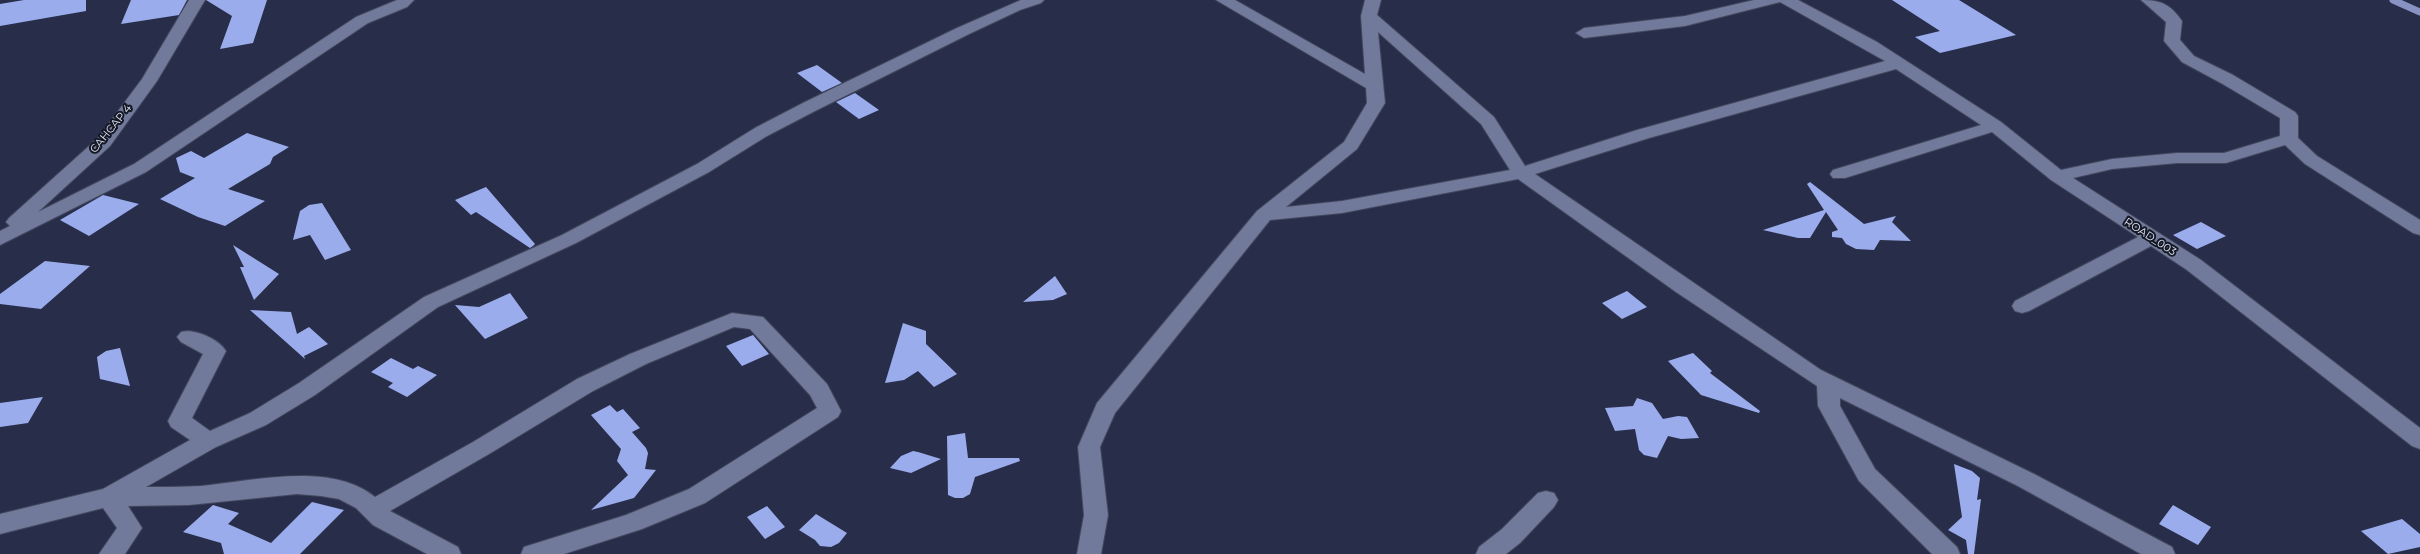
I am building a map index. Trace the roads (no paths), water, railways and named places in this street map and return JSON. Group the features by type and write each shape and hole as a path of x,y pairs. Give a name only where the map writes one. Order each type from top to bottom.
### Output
{"street":[{"name":"САНСАР 4","path":"0,238 104,142 149,81 189,16 197,0"},
{"path":"0,238 140,168 362,20 402,4 406,0"},
{"path":"109,497 208,441 258,419 307,389 431,302 569,239 703,168 761,132 816,103 963,31 1015,7 1036,0"},
{"path":"1224,0 1375,86"},
{"path":"1584,32 1685,21 1773,0"},
{"name":"ROAD_003","path":"1786,0 1871,45 1995,126 2057,176 2194,266 2420,440"},
{"path":"2149,0 2166,12 2174,21 2172,40 2188,59 2227,79 2289,116 2289,140 2311,160 2420,229"},
{"path":"1089,554 1096,515 1089,447 1105,409 1264,216 1351,145 1376,103 1371,8"},
{"path":"1371,8 1488,121 1521,173 1683,288 1813,375 2026,480 2163,554"},
{"path":"1264,216 1342,207 1521,173 1642,134 1898,62"},
{"path":"1839,174 1995,126"},
{"path":"2057,176 2112,164 2178,158 2226,158 2260,146 2289,140"},
{"path":"2022,306 2152,238"},
{"path":"375,508 481,448 585,385 638,359 732,320 756,322 819,390 830,411 697,496 633,522 533,554"},
{"path":"188,337 215,351 179,421 208,441"},
{"path":"1828,383 1829,406 1867,475 1948,554"},
{"path":"0,524 109,497 201,495 277,484 315,486 345,492 375,508 382,518 449,554"},
{"path":"109,497 130,528 112,554"},
{"path":"1488,554 1511,536 1546,500"}],"waterway":[{"path":"2393,0 2420,12"}]}
